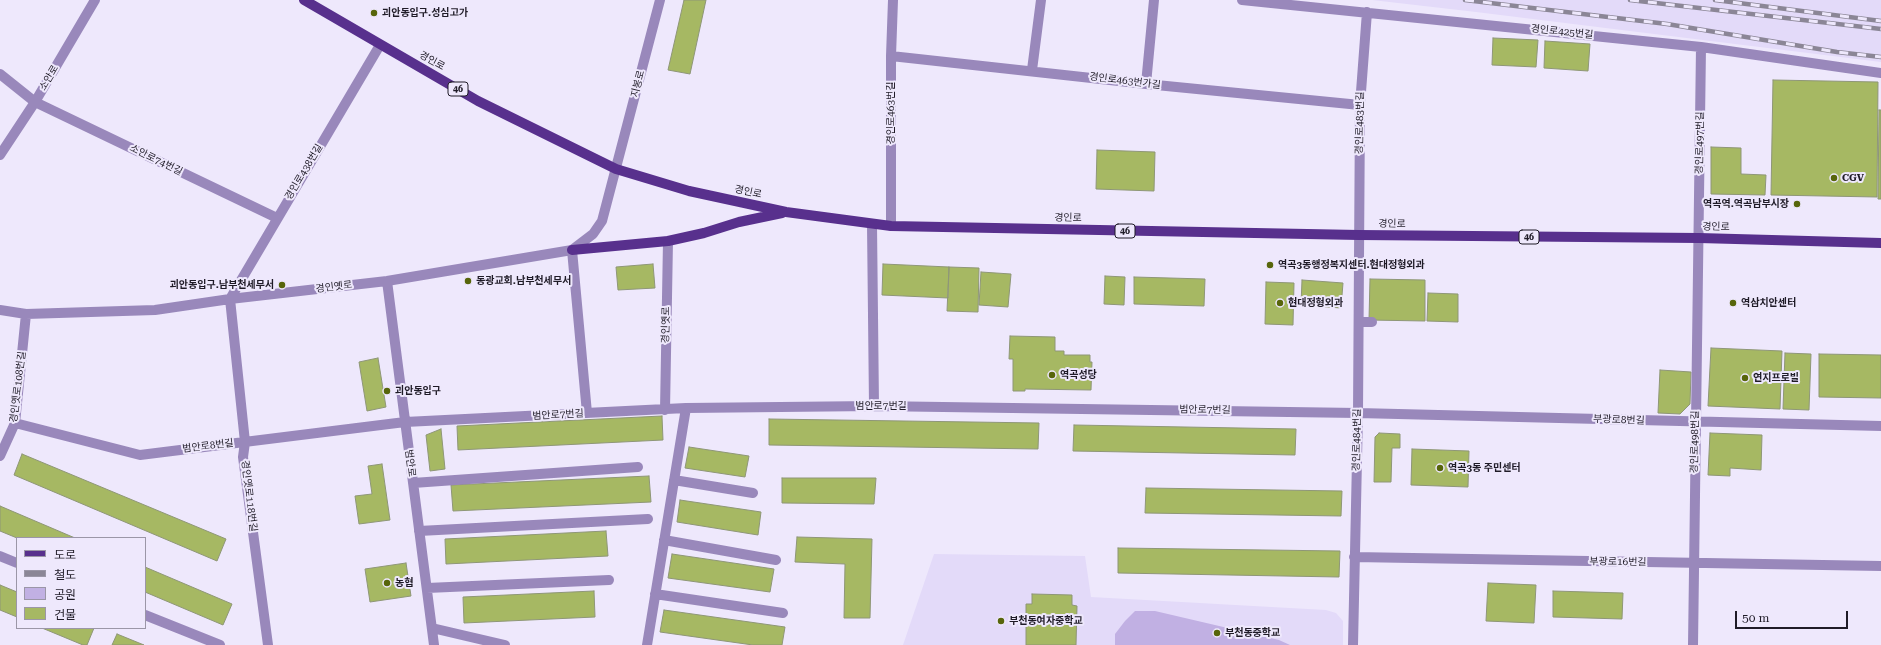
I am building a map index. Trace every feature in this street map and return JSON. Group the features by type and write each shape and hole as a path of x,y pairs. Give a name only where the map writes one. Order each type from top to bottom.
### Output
{"main road":[{"name":"경인로","path":"304,0 478,100 616,169 689,191 786,212 872,225 891,226 1359,235 1699,238 1881,243"},
{"path":"572,250 668,241 704,234 740,222 786,212"}],"street":[{"name":"소안로","path":"0,155 35,102 95,0"},
{"name":"지봉로","path":"616,169 660,0"},
{"name":"경인로463번길","path":"891,226 891,56 893,0"},
{"path":"1032,70 1041,0"},
{"path":"1146,84 1154,0"},
{"name":"경인로425번길","path":"1242,0 1701,47 1881,73"},
{"name":"경인로483번길","path":"1359,235 1360,105 1367,12"},
{"name":"경인로438번길","path":"230,299 380,45"},
{"name":"경인로497번길","path":"1699,238 1701,47"},
{"name":"경인로463번가길","path":"891,56 1032,70 1146,84 1360,105"},
{"name":"소안로74번길","path":"0,74 35,102 277,218"},
{"name":"경인옛로","path":"0,310 26,314 155,310 230,299 387,281 572,250 593,234 602,221 616,169"},
{"path":"872,225 874,406"},
{"name":"경인로484번길","path":"1353,645 1358,413 1359,235"},
{"name":"경인로498번길","path":"1693,645 1695,422 1699,238"},
{"name":"경인옛로","path":"665,410 668,241"},
{"path":"572,250 587,413"},
{"name":"범안로","path":"387,281 434,645"},
{"name":"경인옛로118번길","path":"230,299 245,442 243,457 268,645"},
{"name":"경인옛로108번길","path":"0,456 15,423 26,314"},
{"path":"1359,322 1372,322"},
{"name":"범안로7번길","path":"405,422 686,408 874,406 1358,413"},
{"path":"650,645 655,594 686,408"},
{"name":"부광로8번길","path":"1358,413 1881,426"},
{"name":"범안로8번길","path":"15,423 140,455 405,422"},
{"path":"413,483 638,467"},
{"path":"674,480 754,493"},
{"path":"419,531 648,519"},
{"path":"664,540 776,560"},
{"path":"0,556 16,563"},
{"name":"부광로16번길","path":"1354,557 1881,566"},
{"path":"426,588 609,580"},
{"path":"655,594 783,613"},
{"path":"146,615 220,645"},
{"path":"432,628 506,645"}],"shaded area":[{"path":"1372,0 1881,0 1881,62 1476,12"},
{"path":"934,554 1085,556 1091,597 1326,610 1336,613 1343,621 1343,645 903,645"}],"green space":[{"path":"1135,611 1155,611 1279,640 1290,645 1115,645 1115,634"}],"building":[{"path":"684,0 706,0 690,74 668,70"},
{"path":"1493,38 1538,40 1536,67 1492,65"},
{"path":"1545,41 1590,44 1588,71 1544,68"},
{"path":"1773,80 1878,82 1877,197 1771,195"},
{"path":"1879,110 1881,110 1881,199 1878,199"},
{"path":"1711,147 1741,148 1741,174 1766,175 1765,195 1711,194"},
{"path":"1097,150 1155,152 1154,191 1096,189"},
{"path":"653,264 655,288 618,290 616,267"},
{"path":"883,264 949,267 948,298 882,295"},
{"path":"949,267 979,268 978,312 947,311"},
{"path":"981,272 1011,274 1008,307 979,305"},
{"path":"1105,276 1125,277 1124,305 1104,304"},
{"path":"1134,277 1205,279 1204,306 1134,304"},
{"path":"1370,279 1425,280 1425,321 1369,320"},
{"path":"1302,280 1343,283 1341,308 1301,305"},
{"name":"현대정형외과","path":"1266,282 1294,283 1293,325 1265,324"},
{"path":"1428,293 1458,294 1458,322 1427,321"},
{"name":"역곡성당","path":"1010,336 1055,337 1055,351 1064,351 1064,355 1090,355 1090,362 1092,362 1091,390 1025,389 1025,391 1013,391 1013,359 1009,359"},
{"name":"연지프로빌","path":"1711,348 1782,351 1780,409 1708,406"},
{"path":"1785,353 1811,354 1809,410 1783,409"},
{"path":"1819,354 1881,355 1881,398 1819,397"},
{"path":"378,358 386,407 367,411 359,362"},
{"path":"1660,370 1691,372 1690,404 1680,414 1658,413"},
{"path":"662,416 663,440 458,450 457,426"},
{"path":"769,419 1039,423 1038,449 769,445"},
{"path":"1074,425 1296,429 1295,455 1073,451"},
{"path":"441,429 445,469 430,471 426,435"},
{"path":"1379,433 1400,434 1400,448 1392,448 1391,482 1374,482 1375,437"},
{"path":"1710,433 1762,435 1761,470 1730,468 1730,476 1708,475"},
{"path":"689,447 749,456 745,477 685,468"},
{"name":"역곡3동 주민센터","path":"1412,449 1469,451 1468,487 1411,485"},
{"path":"22,454 226,539 217,561 14,475"},
{"path":"382,464 390,520 359,524 355,496 372,494 368,466"},
{"path":"649,476 651,502 453,511 451,485"},
{"path":"782,478 876,478 874,504 782,503"},
{"path":"1146,488 1342,491 1341,516 1145,513"},
{"path":"680,500 761,512 758,535 677,522"},
{"path":"0,506 73,537 16,538 0,531"},
{"path":"606,531 608,556 446,564 445,539"},
{"path":"797,537 872,539 870,618 844,618 845,564 795,562"},
{"path":"1118,548 1340,551 1339,577 1118,573"},
{"path":"672,554 774,569 770,592 668,578"},
{"path":"406,563 411,596 370,602 365,569"},
{"path":"146,567 232,604 223,625 146,592"},
{"path":"1488,583 1536,585 1534,623 1486,621"},
{"path":"0,585 16,592 16,617 0,610"},
{"path":"594,591 595,617 464,623 463,597"},
{"path":"1553,591 1623,593 1622,619 1553,617"},
{"path":"1032,594 1072,595 1072,605 1077,606 1076,645 1026,645 1026,604 1032,604"},
{"path":"664,610 785,627 782,645 753,645 660,632"},
{"path":"44,629 94,629 87,645 83,645"},
{"path":"117,634 144,645 112,645"}],"railway":[{"path":"1465,0 1667,24 1837,52 1881,57"},
{"path":"1630,0 1881,29"},
{"path":"1715,0 1881,21"}],"place":[{"name":"괴안동입구.성심고가","path":"374,13"},
{"name":"CGV","path":"1834,178"},
{"name":"역곡역.역곡남부시장","path":"1797,204"},
{"name":"역곡3동행정복지센터.현대정형외과","path":"1270,265"},
{"name":"동광교회.남부천세무서","path":"468,281"},
{"name":"괴안동입구.남부천세무서","path":"282,285"},
{"name":"현대정형외과","path":"1280,303"},
{"name":"역삼치안센터","path":"1733,303"},
{"name":"역곡성당","path":"1052,375"},
{"name":"연지프로빌","path":"1745,378"},
{"name":"괴안동입구","path":"387,391"},
{"name":"역곡3동 주민센터","path":"1440,468"},
{"name":"농협","path":"387,583"},
{"name":"부천동여자중학교","path":"1001,621"},
{"name":"부천동중학교","path":"1217,633"}]}
